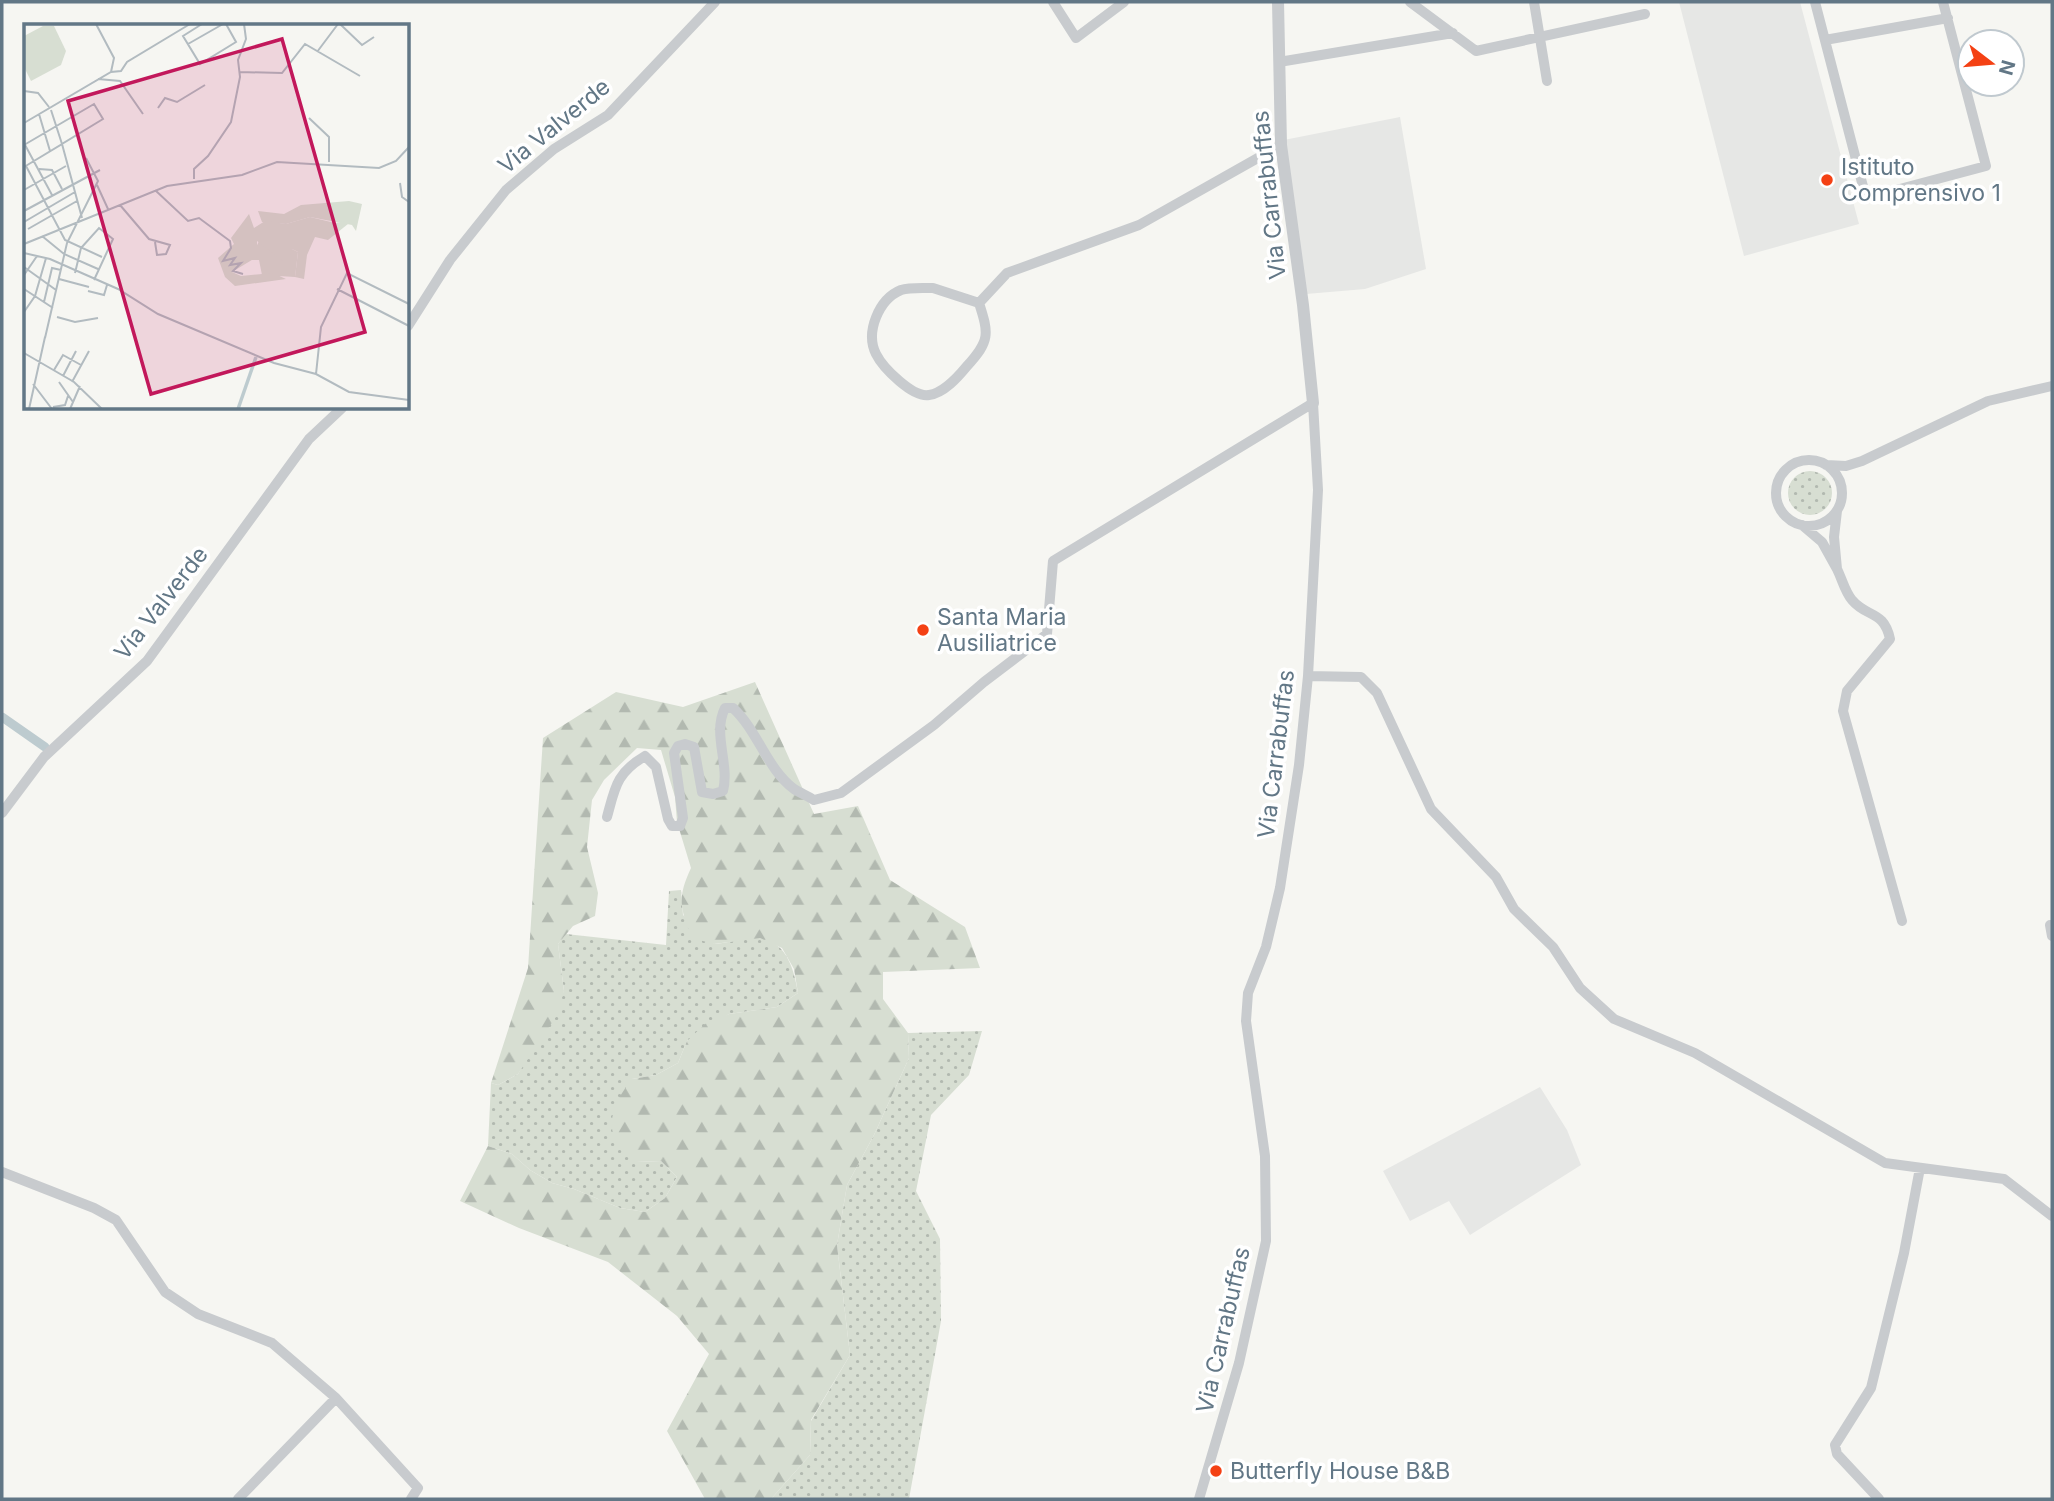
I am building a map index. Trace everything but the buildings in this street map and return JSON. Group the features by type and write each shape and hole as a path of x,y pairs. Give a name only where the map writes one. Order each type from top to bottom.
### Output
{"street":[{"name":"Via Valverde","path":"410,323 450,260 506,190 554,149 608,115 715,2"},
{"path":"1053,2 1076,38 1124,2"},
{"name":"Via Carrabuffas","path":"1199,1499 1236,1375 1266,1241 1265,1156 1246,1021 1248,993 1265,947 1280,888 1300,765 1308,676 1318,490 1303,305 1281,145 1278,2"},
{"path":"1410,2 1476,51 1645,14"},
{"path":"1534,2 1547,81"},
{"path":"1815,2 1866,198 1986,166 1943,2"},
{"path":"1825,40 1948,18"},
{"path":"1279,62 1453,33"},
{"path":"979,303 1007,273 1139,225 1281,145"},
{"path":"933,288 979,303 987,335 983,346 954,381 932,395 921,396 910,389 897,379 876,354 872,335 878,311 889,296 896,292 904,289 933,288"},
{"path":"1902,921 1843,711 1847,691 1890,639 1888,627 1850,598 1822,542 1782,512 1777,496 1779,480 1794,464 1816,461 1826,465 1846,466 1862,461 1988,401 2052,386"},
{"path":"607,817 616,783 628,766 645,756 656,767 668,819 673,826 680,826 683,818 674,753 678,746 685,744 694,747 702,792 713,794 723,791 726,780 720,729 725,708 733,708 746,720 781,775 794,789 814,800 841,793 934,725 1046,635 1053,561 1313,403"},
{"name":"Via Valverde","path":"2,813 44,757 148,661 309,439 340,410"},
{"path":"1826,465 1840,482 1842,494 1833,537 1837,569"},
{"path":"1840,482 1846,466"},
{"path":"1802,525 1826,522 1837,509"},
{"path":"1308,676 1361,677 1377,693 1431,809 1496,877 1514,909 1553,947 1580,988 1614,1019 1695,1053 1885,1163 2004,1179 2052,1216"},
{"path":"1879,1499 1837,1454 1835,1445 1871,1388 1904,1253 1920,1168"},
{"path":"2,1172 94,1208 116,1220 165,1292 198,1314 272,1343 336,1398 418,1488 411,1499"},
{"path":"238,1499 336,1398"}],"shaded area":[{"path":"1679,2 1800,2 1859,224 1744,256"},
{"path":"1400,117 1426,269 1365,289 1306,294 1284,140"},
{"path":"1540,1087 1567,1130 1581,1165 1470,1235 1449,1201 1410,1221 1383,1171"}],"green space":[{"path":"1810,471 1825,478 1832,493 1825,508 1810,515 1795,508 1788,493 1795,478"},
{"path":"755,682 814,814 858,806 890,880 965,927 980,968 883,972 883,999 908,1033 909,1058 874,1135 847,1185 837,1245 850,1355 811,1420 810,1455 771,1499 705,1499 667,1431 709,1354 677,1316 608,1262 519,1228 460,1201 488,1146 512,1154 530,1170 552,1183 620,1208 645,1212 665,1198 677,1177 661,1161 637,1162 622,1149 615,1138 612,1120 626,1086 632,1079 656,1075 678,1063 687,1041 705,1024 729,1014 777,1007 798,993 794,969 782,948 760,938 714,944 692,938 682,903 691,868 677,822 675,797 661,750 637,748 604,780 592,800 587,847 598,893 595,916 573,926 558,944 564,991 557,1015 518,1074 498,1085 491,1083 528,968 543,738 616,692 683,707"},
{"path":"681,890 683,915 714,944 759,938 769,940 783,951 791,966 798,993 777,1007 729,1014 687,1041 678,1063 656,1075 632,1079 637,1162 661,1161 677,1177 665,1198 645,1212 620,1208 552,1183 530,1170 512,1154 488,1146 491,1083 498,1085 518,1074 564,991 558,944 566,934 666,945 669,891"},
{"path":"982,1031 969,1075 931,1115 916,1191 940,1239 941,1321 909,1499 771,1499 810,1455 811,1421 850,1355 837,1245 847,1185 874,1135 909,1058 908,1033"}],"waterway":[{"path":"2,717 45,747"}],"place":[{"name":"Istituto Comprensivo 1","path":"1827,180"},
{"name":"Santa Maria Ausiliatrice","path":"923,630"},
{"name":"Butterfly House B&B","path":"1216,1471"}]}
